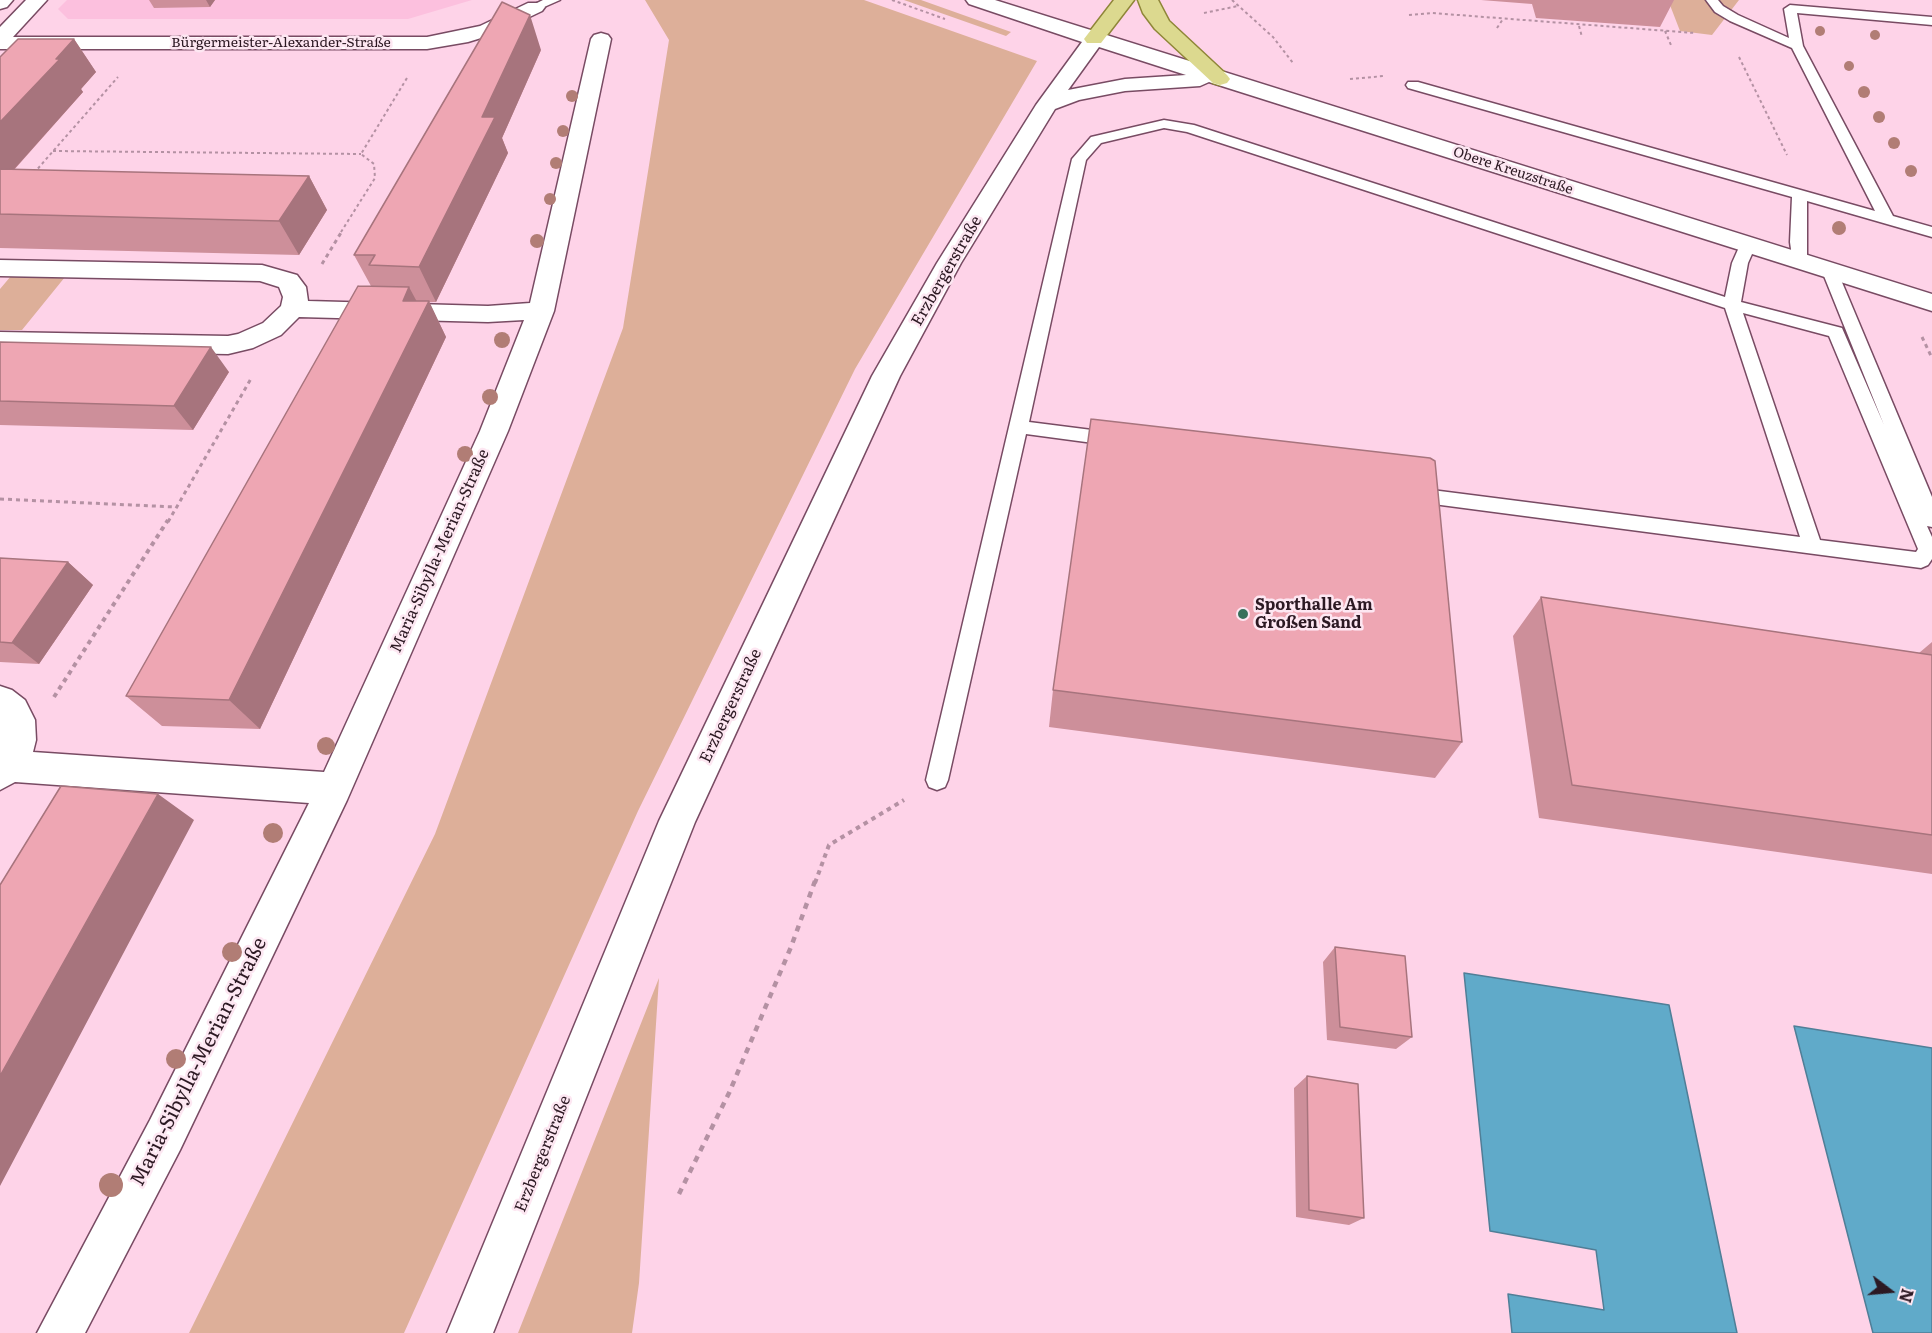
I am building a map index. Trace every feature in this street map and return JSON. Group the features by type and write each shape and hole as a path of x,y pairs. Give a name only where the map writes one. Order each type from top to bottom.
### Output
{"main road":[{"name":"Erzbergerstraße","path":"1094,39 1124,0"},
{"path":"1148,0 1153,13 1162,25 1220,79"}],"street":[{"name":"Bürgermeister-Alexander-Straße","path":"0,41 37,0"},
{"name":"Obere Kreuzstraße","path":"976,0 1932,303"},
{"name":"Bürgermeister-Alexander-Straße","path":"0,41 427,43 458,39 487,30 545,3"},
{"name":"Maria-Sibylla-Merian-Straße","path":"60,1333 165,1135 334,789 494,431 540,311 601,39"},
{"name":"Erzbergerstraße","path":"470,1333 677,821 886,376 949,263 1047,105 1094,39"},
{"path":"1047,105 1074,95 1125,85 1220,79"},
{"path":"0,268 262,273 280,277 293,298"},
{"path":"293,298 488,314 540,311"},
{"path":"0,341 213,346 244,342 262,335 281,323 293,298"},
{"path":"9,710 19,740 3,770 334,789"}],"lane":[{"path":"1716,5 1797,46"},
{"path":"1887,219 1797,46 1790,9 1932,21"},
{"path":"1413,85 1932,232"},
{"path":"937,780 1079,159 1096,140 1164,124 1189,128 1732,304 1836,332 1928,550 1921,561 1418,495 1395,467 1295,454 1273,460 1019,427"},
{"path":"1799,261 1797,242 1800,195"},
{"path":"1748,245 1740,263 1732,304 1813,546"},
{"path":"1830,271 1932,520"}],"path":[{"path":"1232,0 1273,37 1294,64"},
{"path":"1716,5 1790,161"},
{"path":"1197,14 1238,6"},
{"path":"1409,15 1432,13 1729,36"},
{"path":"1497,28 1503,19"},
{"path":"1578,26 1582,37"},
{"path":"1665,31 1671,45"},
{"path":"30,177 147,43"},
{"path":"361,154 427,43"},
{"path":"1340,80 1392,76"},
{"path":"53,151 361,154 374,164 375,178 318,270 293,298"},
{"path":"9,710 55,696 177,507 264,357 262,335"},
{"path":"0,500 177,507"},
{"path":"679,1194 742,1062 791,947 829,845 937,780"}],"shaded area":[{"path":"67,0 472,0 408,19 68,19 58,9"},
{"path":"645,0 864,0 1037,61 855,369 638,811 404,1333 189,1333 435,834 623,328 669,40"},
{"path":"904,0 921,0 1011,32 1006,36"},
{"path":"1668,0 1739,0 1712,35 1680,31"},
{"path":"11,276 65,277 22,330 0,330 0,289"},
{"path":"659,978 639,1283 632,1333 518,1333"}],"water":[{"path":"1464,973 1669,1005 1737,1333 1512,1333 1508,1294 1604,1310 1596,1250 1490,1231"},
{"path":"1794,1026 1932,1048 1932,1333 1873,1333"}],"building":[{"path":"502,2 530,15 482,117 495,117 419,267 369,265 375,255 354,255"},
{"path":"18,39 74,39 56,59 60,59 0,122 0,57"},
{"path":"0,169 309,176 279,221 0,214"},
{"path":"358,286 409,287 403,301 429,301 229,700 126,696"},
{"path":"0,342 211,347 174,406 0,401"},
{"name":"Sporthalle Am Großen Sand","path":"1091,419 1430,458 1435,461 1462,742 1053,690"},
{"path":"0,558 68,562 12,643 0,642"},
{"path":"1541,597 1932,655 1932,835 1572,785"},
{"path":"61,786 158,794 0,1076 0,885"},
{"path":"1335,947 1405,956 1412,1037 1340,1027"},
{"path":"1307,1076 1358,1084 1364,1218 1309,1210"}],"place":[{"name":"Sporthalle Am Großen Sand","path":"1243,614"}]}
